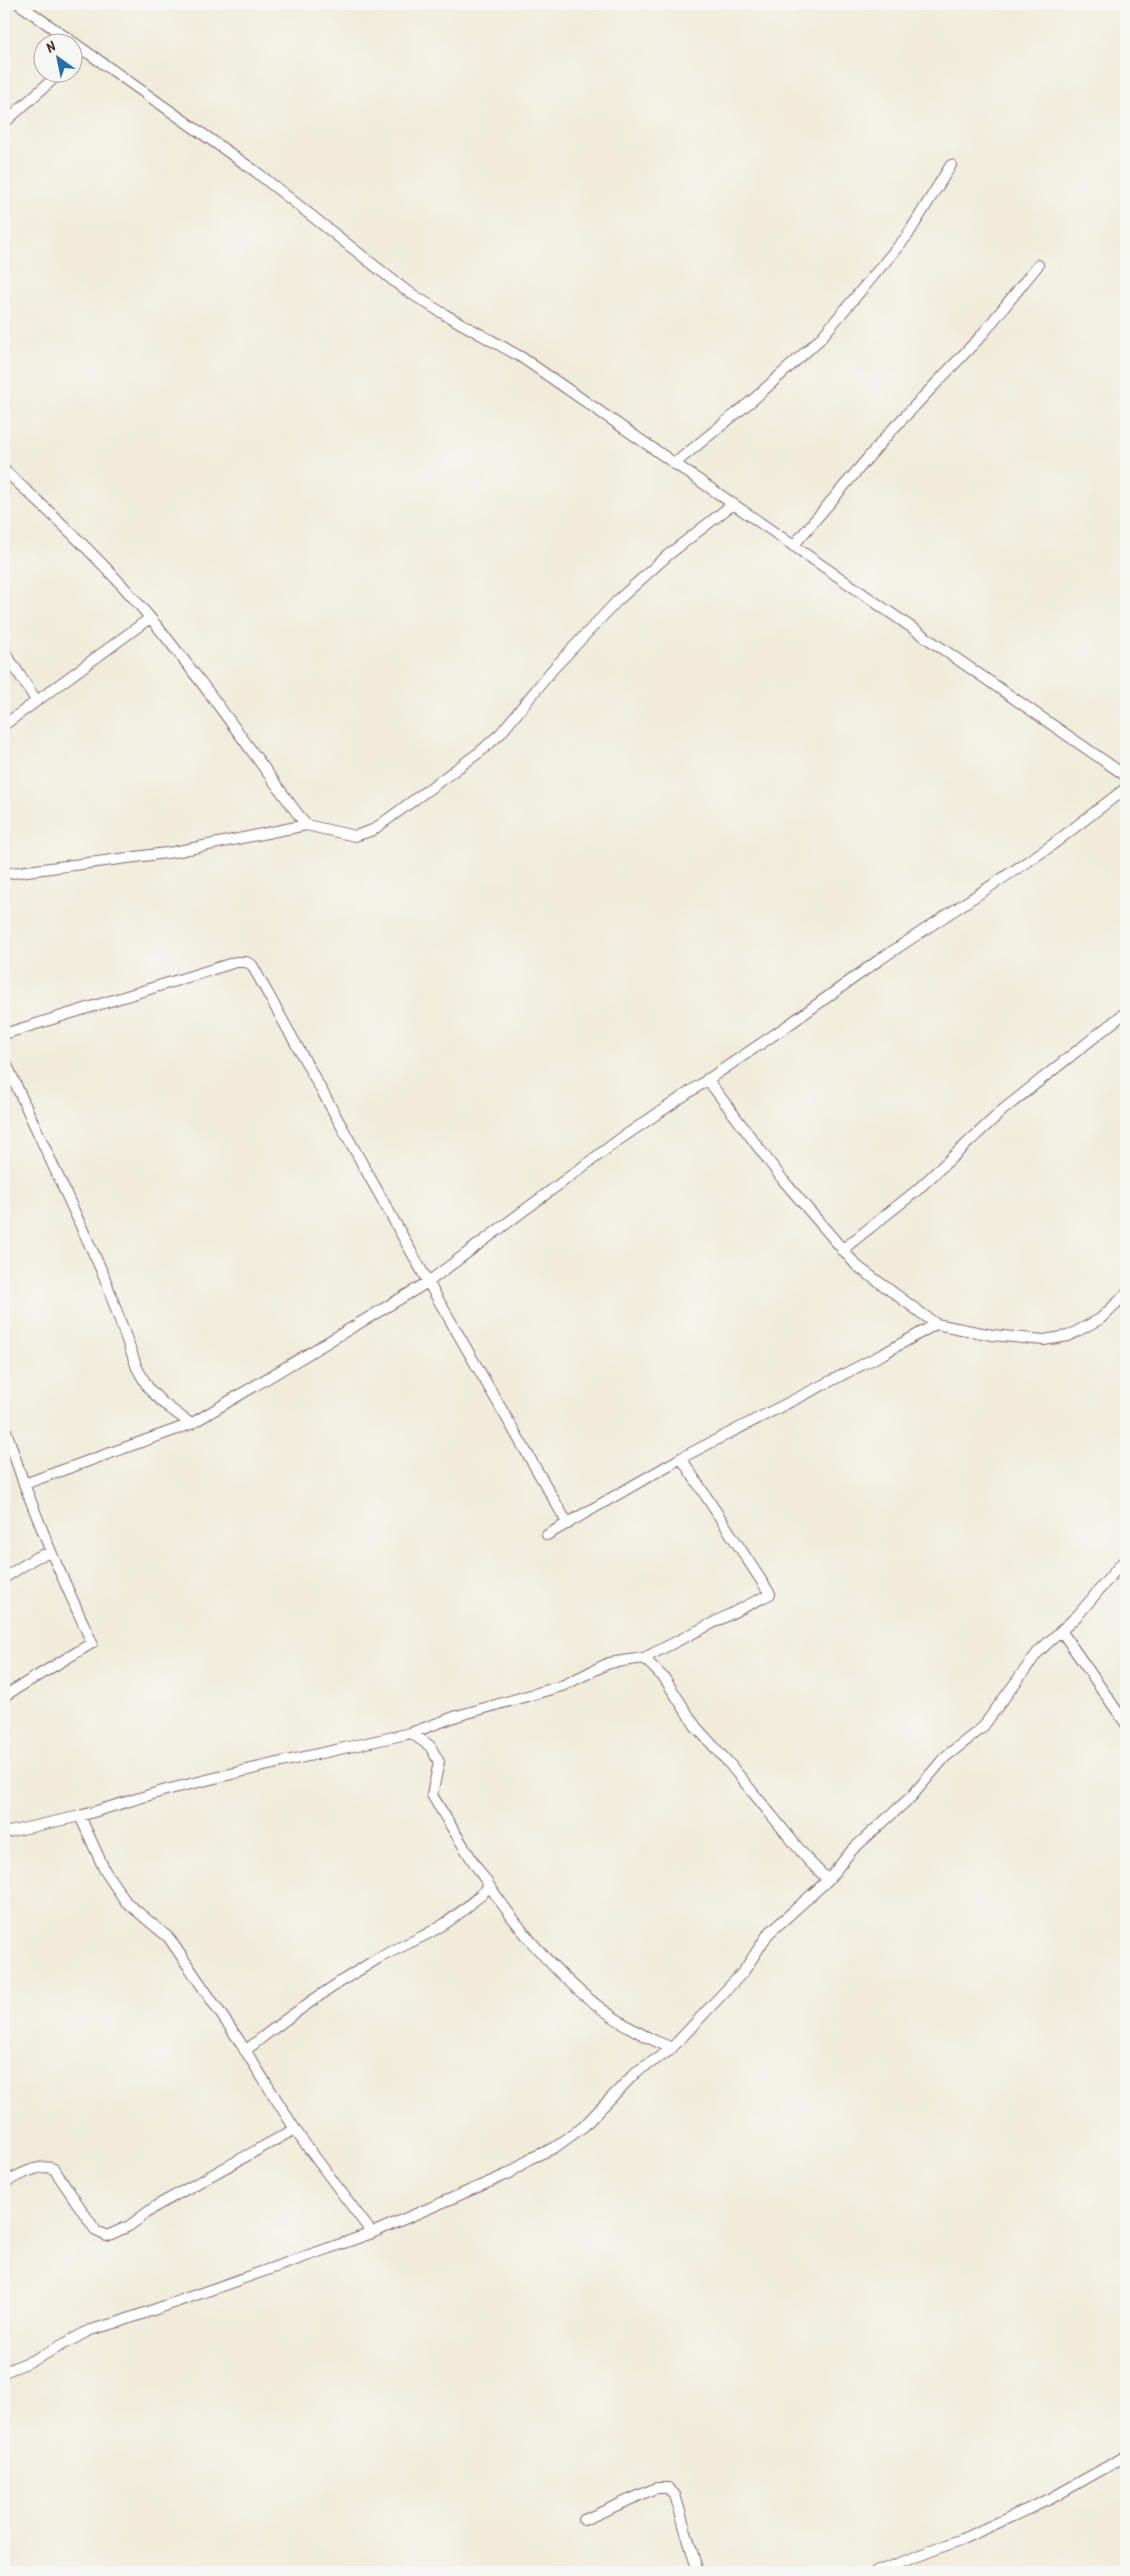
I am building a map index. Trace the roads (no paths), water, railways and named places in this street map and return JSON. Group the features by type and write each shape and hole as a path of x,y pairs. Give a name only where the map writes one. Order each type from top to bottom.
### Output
{"street":[{"path":"19,4 255,171 404,289 444,314 521,356 1126,776"},
{"path":"4,123 50,82"},
{"path":"674,464 767,388 820,339 908,236 951,165"},
{"path":"793,546 890,432 981,336 1038,265"},
{"path":"4,470 74,534 150,618 214,698 306,825"},
{"path":"4,874 174,852 306,825 356,836 364,835 450,775 501,733 553,669 642,578 733,504"},
{"path":"4,725 150,618"},
{"path":"4,651 36,700"},
{"path":"24,1484 191,1424 428,1282 620,1139 787,1026 879,960 1048,848 1126,788"},
{"path":"4,1034 236,962 246,962 252,965 428,1282 568,1524"},
{"path":"842,1250 916,1191 1004,1109 1126,1012"},
{"path":"4,1059 104,1276 137,1368 153,1393 191,1424"},
{"path":"707,1079 783,1180 842,1250 857,1266 936,1324 1012,1338 1052,1339 1068,1336 1100,1319 1126,1294"},
{"path":"547,1536 681,1458 874,1359 936,1324"},
{"path":"4,1425 24,1484 51,1552 92,1643 4,1696"},
{"path":"4,1833 80,1816 166,1790 411,1733 456,1716 562,1686 609,1663 644,1658 770,1594 681,1458"},
{"path":"4,1578 35,1558 51,1552"},
{"path":"4,2372 36,2359 90,2330 119,2322 372,2233 510,2173 530,2159 554,2148 583,2128 636,2072 672,2048 744,1971 768,1934 828,1880 852,1850 912,1796 945,1757 982,1728 1038,1652 1062,1632 1126,1558"},
{"path":"1062,1632 1126,1724"},
{"path":"644,1658 665,1679 696,1727 728,1762 808,1860 828,1880"},
{"path":"411,1733 430,1746 439,1762 432,1795 489,1887 533,1945 576,1988 610,2015 645,2037 672,2048"},
{"path":"80,1816 105,1871 126,1902 169,1938 295,2129 372,2233"},
{"path":"245,2051 291,2013 378,1959 441,1926 489,1887"},
{"path":"4,2182 35,2170 50,2167 54,2169 96,2231 107,2236 128,2226 156,2206 295,2129"},
{"path":"876,2572 960,2540 1050,2499 1126,2456"},
{"path":"584,2520 656,2488 668,2488 675,2495 698,2572"}]}
